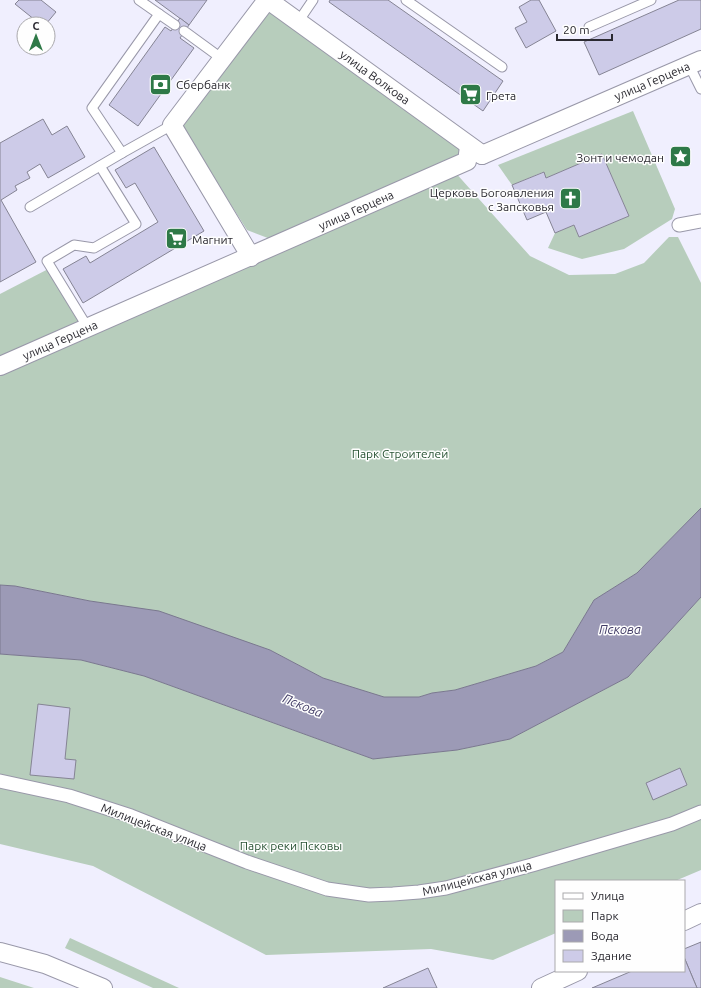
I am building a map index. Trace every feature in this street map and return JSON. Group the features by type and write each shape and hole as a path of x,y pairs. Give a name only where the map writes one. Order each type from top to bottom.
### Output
{"street":[{"name":"улица Волкова","path":"267,0 482,155"},
{"path":"251,257 172,125 221,58 267,0"},
{"name":"улица Герцена","path":"0,366 467,161 469,147 482,155 695,63"},
{"path":"679,225 701,222"},
{"name":"Милицейская улица","path":"0,781 69,796 124,814 247,862 327,889 369,895 413,893 446,888 532,865 672,824 701,812"},
{"path":"685,921 701,913"},
{"path":"0,952 45,964 103,988"},
{"path":"541,988 576,972"}],"lane":[{"path":"139,0 175,25"},
{"path":"298,22 313,0"},
{"path":"406,0 502,67"},
{"path":"589,27 651,0"},
{"path":"122,153 92,108 159,14"},
{"path":"184,31 221,58"},
{"path":"695,63 701,90"},
{"path":"30,207 172,125"},
{"path":"88,328 47,261 74,246 94,248 136,224 100,166"}],"green space":[{"path":"268,6 464,152 273,240 247,230 179,123"},
{"path":"633,111 675,209 672,219 624,249 582,259 548,248 555,233 574,225 579,237 629,216 602,154 546,178 543,172 512,185 498,165"},
{"name":"Парк Строителей","path":"454,171 530,256 569,275 615,274 644,263 669,237 678,237 701,283 701,508 637,573 594,600 563,652 536,666 455,690 432,693 419,697 384,698 323,678 270,650 90,601 15,586 0,585 0,375"},
{"path":"54,266 87,322 0,360 0,294"},
{"name":"Парк реки Псковы","path":"701,597 701,870 677,880 555,880 555,933 493,960 431,949 266,955 93,866 0,844 0,654 81,660 144,676 373,759 457,750 510,739 628,677"},
{"path":"70,938 179,988 153,988 65,948"},
{"path":"0,977 34,988 0,988"}],"water":[{"name":"Пскова","path":"701,508 701,597 628,677 510,739 457,750 373,759 144,676 81,660 0,654 0,585 15,586 90,601 159,611 270,650 323,678 384,697 419,697 432,693 455,690 536,666 563,652 594,600 637,573"}],"building":[{"path":"19,0 41,0 56,12 53,16 30,16 15,4"},
{"path":"155,0 207,0 189,25"},
{"path":"330,0 388,0 503,81 483,111 329,2"},
{"path":"531,0 539,0 556,31 526,48 515,28 527,22 519,7"},
{"path":"679,0 701,0 701,29 599,75 584,42"},
{"path":"180,18 189,25 180,38 194,48 138,126 109,105 165,27 171,31"},
{"path":"43,119 52,135 67,126 85,157 48,178 40,164 27,172 30,178 15,186 17,190 1,200 36,262 0,282 0,143"},
{"path":"154,147 204,231 83,303 63,269 86,256 90,263 158,222 135,183 126,188 115,170"},
{"name":"Церковь Богоявления с Запсковья","path":"602,154 629,216 579,237 574,225 555,233 546,212 527,220 512,185 544,172 546,178"},
{"path":"38,704 70,708 65,759 76,760 74,779 30,775"},
{"path":"680,768 687,785 653,800 646,783"},
{"path":"701,942 701,988 697,988 685,959 685,949"},
{"path":"685,959 697,988 592,988 630,972 685,972"},
{"path":"428,968 437,988 383,988"}],"place":[{"name":"Сбербанк","path":"160,84"},
{"name":"Грета","path":"470,95"},
{"name":"Зонт и чемодан","path":"680,157"},
{"name":"Церковь Богоявления с Запсковья","path":"570,199"},
{"name":"Магнит","path":"177,239"}]}
